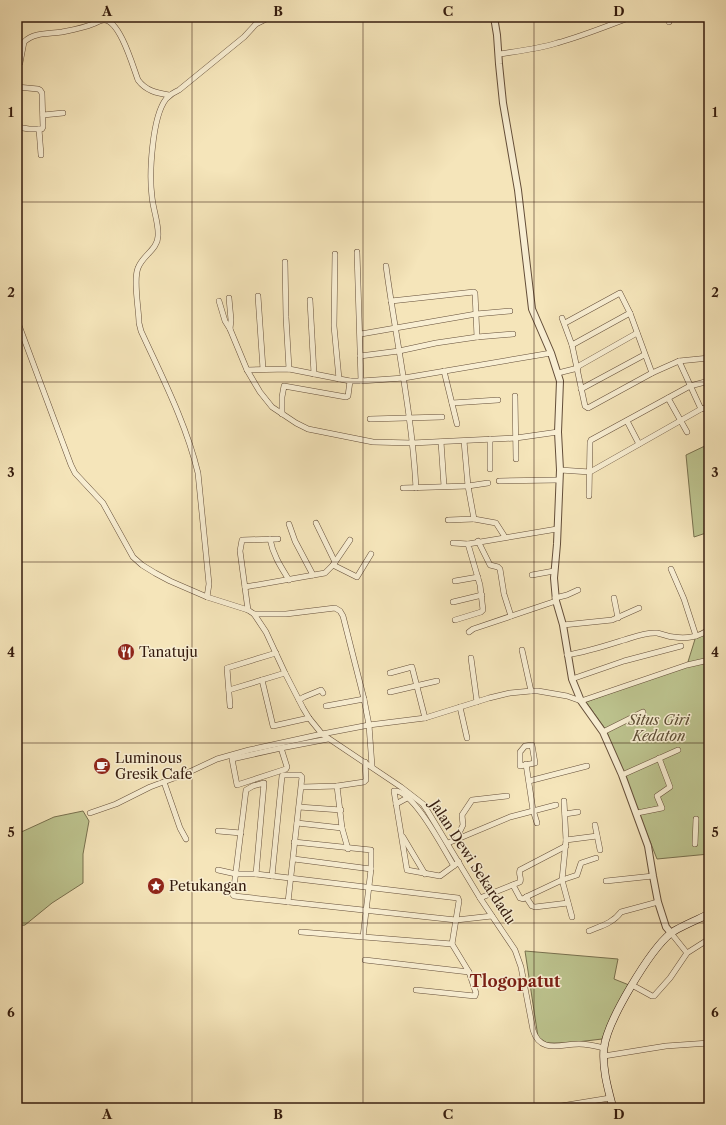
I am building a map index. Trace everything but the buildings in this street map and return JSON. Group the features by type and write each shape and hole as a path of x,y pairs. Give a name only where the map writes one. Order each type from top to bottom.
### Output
{"main road":[{"path":"613,1107 606,1083 604,1048 613,1022 632,986 655,950 671,933 709,914"}],"street":[{"path":"207,597 209,584 197,468 167,386 141,331 139,323 137,270 139,265 157,243 158,236 151,194 151,165 155,131 163,103 169,95 179,90 244,37 256,24 270,17"},
{"path":"494,17 503,102 518,190 531,305 535,318 551,353 560,381 558,432 560,470 554,571 556,599 563,625 567,655 572,679 581,701 603,732 637,813 648,846 658,902 666,927 687,953"},
{"path":"499,54 530,50 557,43 585,35 631,17"},
{"path":"17,67 20,63 24,42 30,37 76,28 106,20 111,22 120,33 138,80 141,84 152,91 169,95"},
{"path":"17,87 40,90 43,127 39,129 17,127 19,108 17,87"},
{"path":"43,115 63,113"},
{"path":"39,129 41,155"},
{"path":"357,252 361,334 361,381"},
{"path":"335,254 334,326 339,380"},
{"path":"285,262 289,369"},
{"path":"386,266 407,397 408,418 414,453 416,488"},
{"path":"391,300 472,291 475,293 477,336"},
{"path":"565,323 620,292 630,313 644,355 652,373"},
{"path":"258,296 263,369"},
{"path":"229,298 231,320 230,328"},
{"path":"310,300 314,374"},
{"path":"219,301 225,321 230,328 247,370 267,402 282,414 308,429 373,442 412,443 464,442 516,438 558,432"},
{"path":"361,334 476,314 510,310"},
{"path":"572,345 630,313"},
{"path":"562,318 572,345 585,406 590,408 652,373 679,361 709,358"},
{"name":"Jalan Dewi Sekardadu","path":"17,320 71,465 76,473 103,503 133,557 155,573 207,597 248,610 254,614 276,653 284,673 309,718 322,734 372,766 423,804 480,898 515,950 520,966 533,1030 538,1040 552,1046 580,1044 604,1048"},
{"path":"558,373 577,368 637,333"},
{"path":"360,356 399,351 477,336 513,334"},
{"path":"247,370 289,369 350,382 404,378 551,353"},
{"path":"581,390 644,355"},
{"path":"679,361 701,409"},
{"path":"444,371 457,424"},
{"path":"589,496 590,441 690,386 709,380"},
{"path":"282,414 282,397 284,386 346,397 348,396 350,382"},
{"path":"515,396 516,459"},
{"path":"668,398 687,432"},
{"path":"452,403 498,400"},
{"path":"560,470 590,472 701,409 709,407"},
{"path":"370,419 442,417"},
{"path":"627,421 639,444"},
{"path":"490,439 490,469"},
{"path":"441,442 444,486"},
{"path":"464,442 468,486 474,519"},
{"path":"499,482 559,480"},
{"path":"403,488 468,486 488,483"},
{"path":"448,520 474,519 496,523 505,537"},
{"path":"316,523 334,563 357,577 371,554"},
{"path":"289,524 294,541 313,575"},
{"path":"452,543 468,544 557,529"},
{"path":"270,539 276,557 289,580"},
{"path":"248,610 240,551 242,540 278,539"},
{"path":"245,587 325,573 350,540"},
{"path":"478,542 490,565 500,569 504,594 511,616"},
{"path":"455,620 482,611 482,595 468,544"},
{"path":"671,570 684,599 696,636"},
{"path":"532,575 554,571"},
{"path":"455,581 478,577"},
{"path":"469,632 473,629 578,590"},
{"path":"453,602 482,595"},
{"path":"614,598 618,618"},
{"path":"254,614 286,614 335,608 340,611 347,632 364,699 369,725 372,766"},
{"path":"563,625 612,620 639,608"},
{"path":"567,655 581,653 644,634 656,633 684,638 696,636 706,632 709,628"},
{"path":"572,679 624,661 681,646"},
{"path":"522,650 531,691"},
{"path":"230,706 226,670 228,666 276,653"},
{"path":"471,658 477,702"},
{"path":"90,814 225,756 369,725 425,718 510,693 531,691 567,696 581,701 687,665 709,660"},
{"path":"390,673 412,668 425,718"},
{"path":"229,690 284,673"},
{"path":"262,680 273,726 309,718"},
{"path":"390,692 437,681"},
{"path":"299,700 321,690 323,693"},
{"path":"326,706 364,699"},
{"path":"460,707 467,738"},
{"path":"603,732 643,712"},
{"path":"281,748 287,767 286,769 237,785 232,758 281,748 328,739"},
{"path":"622,775 678,750"},
{"path":"637,813 662,808 657,796 670,787 659,758"},
{"path":"302,787 337,786 366,781 365,762"},
{"path":"526,764 533,810 537,823"},
{"path":"529,781 587,766"},
{"path":"272,876 282,776 301,776 302,787 294,842 294,859 288,902"},
{"path":"164,782 180,828 186,839"},
{"path":"256,874 265,783 253,786 246,790 233,894 234,896 456,920 492,916"},
{"path":"337,786 342,828 348,849"},
{"path":"454,866 416,805 398,791 394,791 407,870 441,876 454,866 459,862"},
{"path":"456,839 464,825 462,815 472,800 507,796"},
{"path":"396,804 407,798"},
{"path":"564,801 566,846 562,880 572,916"},
{"path":"448,844 456,839 510,817 533,810 556,806"},
{"path":"299,807 341,810"},
{"path":"565,814 578,812"},
{"path":"695,844 696,819"},
{"path":"297,823 342,828"},
{"path":"595,825 600,850"},
{"path":"218,831 241,833"},
{"path":"402,835 425,874"},
{"path":"566,840 598,836"},
{"path":"294,842 348,849 371,850 371,869 363,937"},
{"path":"480,898 520,882 520,870 566,846"},
{"path":"513,885 520,898 523,899 562,880 577,875 582,862 596,858"},
{"path":"294,859 371,869"},
{"path":"218,870 236,874 256,874 458,898 460,901 452,944 470,972 476,993 475,996 416,990"},
{"path":"606,881 653,876"},
{"path":"526,897 535,908 568,903"},
{"path":"589,931 611,922 621,912 658,902"},
{"path":"301,932 452,944"},
{"path":"632,986 654,996 670,978 687,953 709,939"},
{"path":"365,960 470,972"},
{"path":"604,1056 666,1046 709,1043"},
{"path":"549,1108 610,1098"},
{"path":"586,1108 613,1107"}],"green space":[{"path":"709,444 709,532 694,537 686,455"},
{"name":"Situs Giri Kedaton","path":"709,627 709,854 657,859 606,730 586,702 687,665 696,636"},
{"path":"83,811 89,821 83,854 83,883 52,903 25,925 17,926 17,834 54,817"},
{"path":"525,951 618,959 614,979 629,985 602,1039 569,1043 547,1043 538,1037"}],"place":[{"name":"Tanatuju","path":"126,652"},
{"name":"Luminous Gresik Cafe","path":"102,766"},
{"name":"Petukangan","path":"156,886"}],"district":[{"name":"Tlogopatut","path":"515,981"}]}
